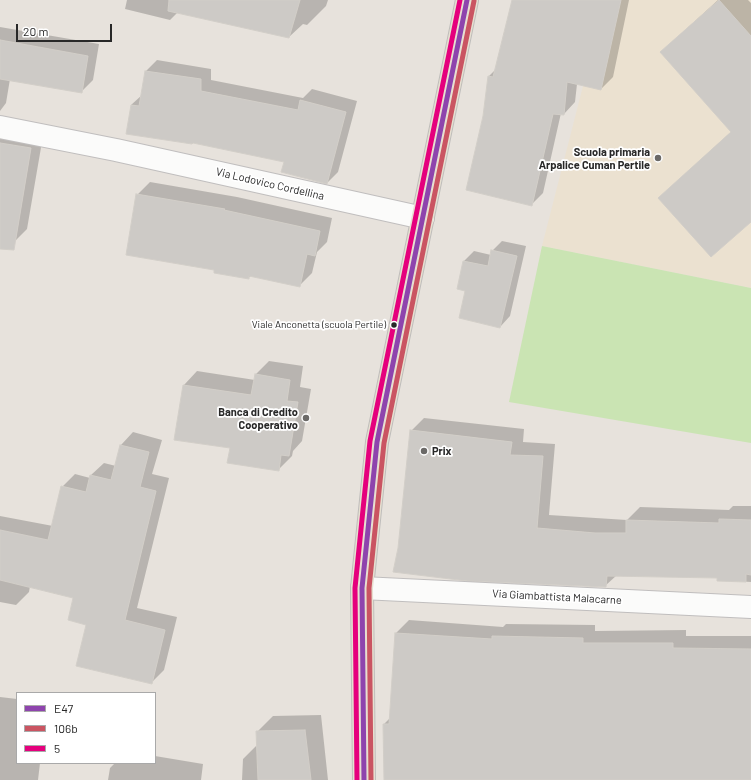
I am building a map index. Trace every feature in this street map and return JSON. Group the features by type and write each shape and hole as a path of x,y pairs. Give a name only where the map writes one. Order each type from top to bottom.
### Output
{"main road":[{"path":"364,780 362,588 377,442 467,0"}],"street":[{"name":"Via Lodovico Cordellina","path":"0,127 116,150 423,218"},
{"name":"Via Giambattista Malacarne","path":"362,588 751,607"}],"shaded area":[{"name":"Scuola primaria Arpalice Cuman Pertile","path":"602,0 751,0 751,288 542,246 583,86"}],"green space":[{"path":"542,246 751,288 751,443 509,402"}],"building":[{"path":"169,0 300,0 289,38 168,11"},
{"path":"512,0 621,0 601,90 567,82 564,115 553,114 532,206 466,190 483,116 488,76 493,77"},
{"path":"719,0 751,36 751,222 711,257 658,198 731,132 660,52"},
{"path":"0,40 88,56 82,93 0,79"},
{"path":"145,71 201,79 201,91 298,110 300,100 346,112 327,184 281,172 284,162 193,143 126,134 131,105 139,106"},
{"path":"0,143 31,148 14,250 0,249"},
{"path":"136,194 225,209 224,210 320,231 315,256 307,254 300,287 249,276 249,279 214,273 214,270 126,255"},
{"path":"491,250 517,256 500,328 459,318 465,291 457,289 463,261 488,266"},
{"path":"255,374 290,380 287,401 298,402 289,456 281,455 279,471 227,463 230,448 174,440 183,385 251,395"},
{"path":"410,430 512,442 510,455 543,456 537,528 595,533 626,533 626,520 719,523 719,519 751,520 751,575 746,574 746,582 717,581 717,578 607,576 606,587 467,581 393,572 398,548"},
{"path":"120,445 149,452 140,487 156,491 125,620 165,630 152,684 76,666 86,625 68,620 73,598 0,580 0,530 48,540 61,486 86,492 90,475 111,480"},
{"path":"395,633 492,639 492,636 583,638 583,643 673,643 673,648 751,649 751,780 384,780 383,724 389,724"},
{"path":"305,730 311,780 258,780 256,731"}],"transit line":[{"name":"5","path":"357,780 355,588 370,441 460,0"},
{"name":"E47","path":"364,780 362,588 377,442 467,0"},
{"name":"106b","path":"371,780 369,588 384,443 474,1"}],"place":[{"name":"Scuola primaria Arpalice Cuman Pertile","path":"658,158"},
{"name":"Viale Anconetta (scuola Pertile)","path":"394,325"},
{"name":"Banca di Credito Cooperativo","path":"306,418"},
{"name":"Prix","path":"424,451"}]}
